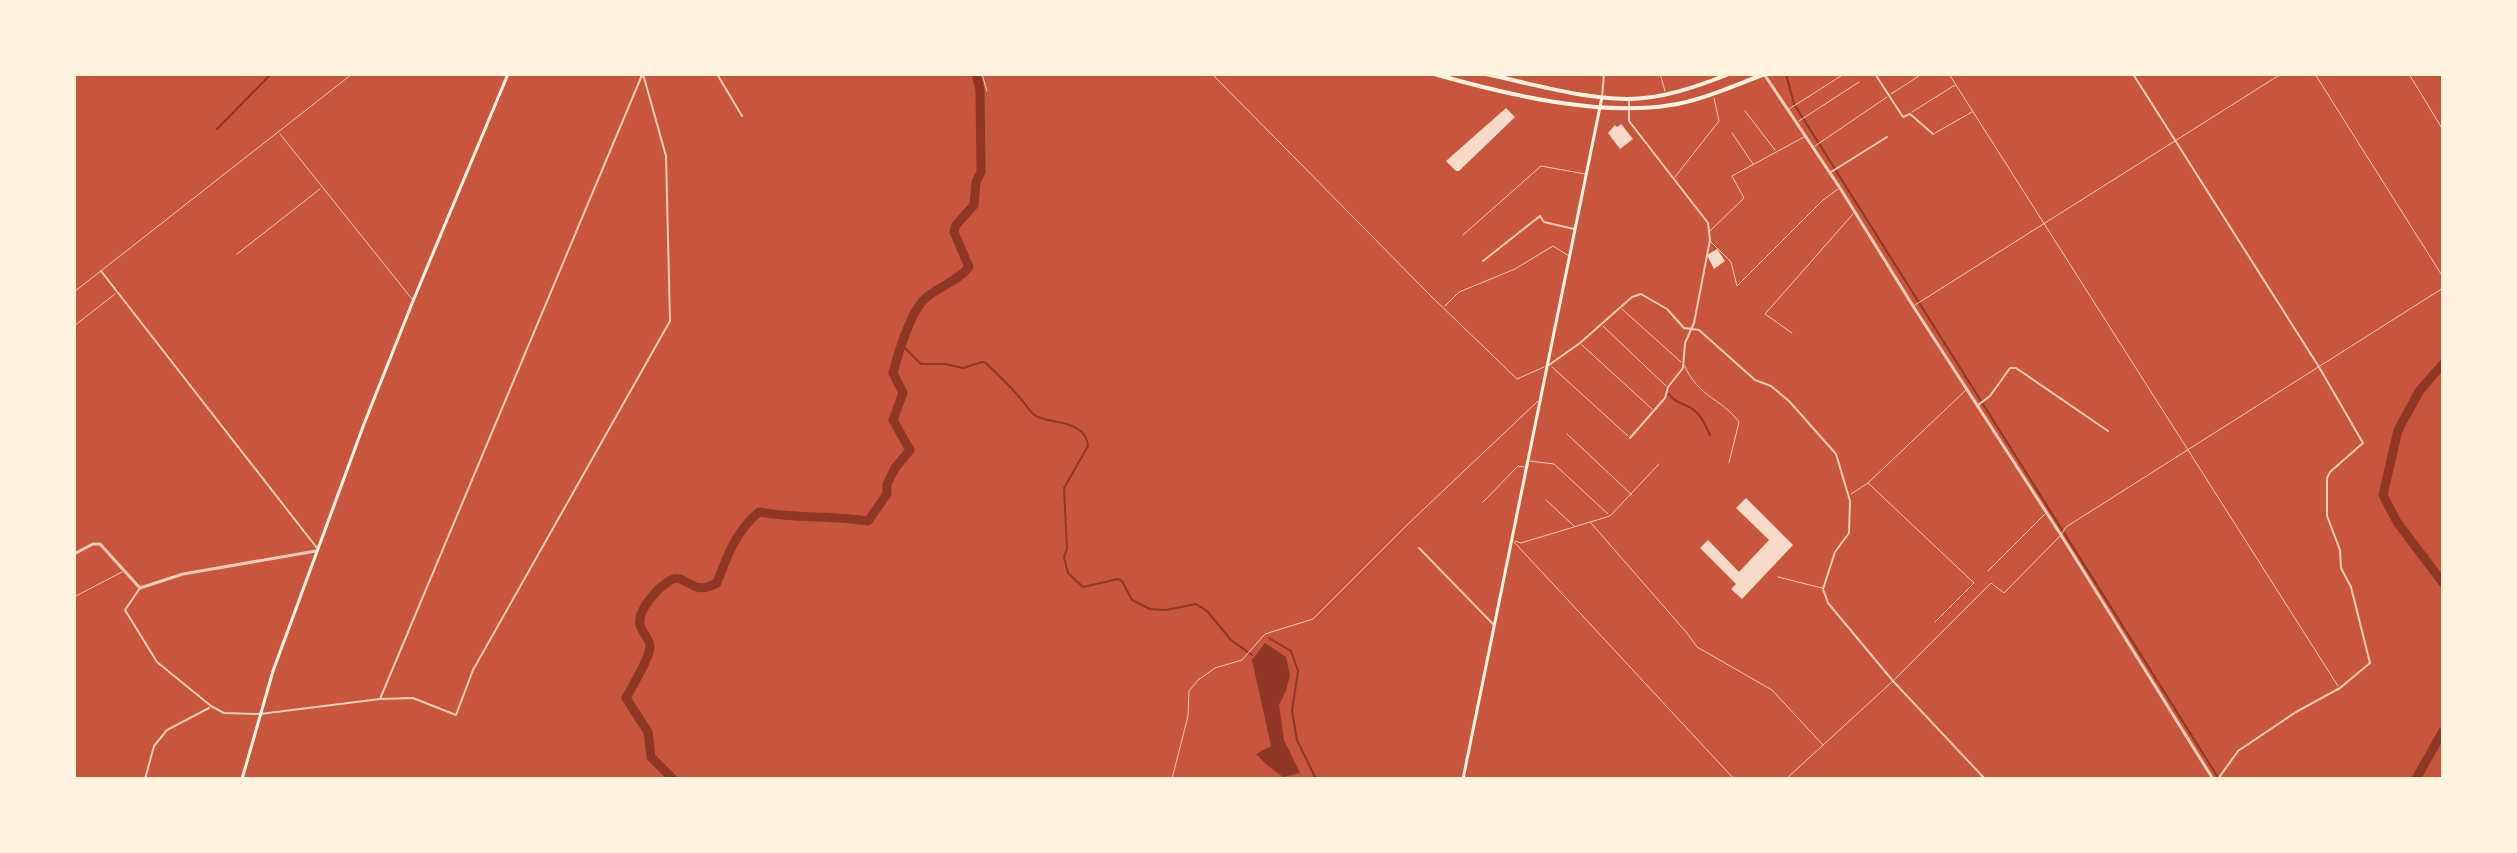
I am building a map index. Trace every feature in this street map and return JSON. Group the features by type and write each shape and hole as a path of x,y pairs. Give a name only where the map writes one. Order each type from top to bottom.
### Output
{"main road":[{"path":"242,779 273,671 364,424 508,74"},
{"path":"1434,74 1541,99 1628,110 1692,101 1764,74"},
{"path":"1486,74 1602,97 1629,99 1666,94 1729,74"},
{"path":"1463,779 1602,97"}],"street":[{"path":"380,699 643,74"},
{"path":"101,271 319,550 183,574 140,588 125,610 157,662 224,713 260,714 380,699 413,698 456,715 473,670 670,321 666,156 643,74"},
{"path":"717,74 742,116"},
{"path":"1602,97 1604,74"},
{"path":"1764,74 1814,147 2216,779 2238,751 2296,712 2340,688 2368,667 2370,660 2351,587 2341,568 2340,550 2327,516 2327,478 2362,445 2362,440 2133,74"},
{"path":"1875,74 1903,117 1910,114 1933,134"},
{"path":"1629,99 1629,121 1708,223 1710,240 1685,343 1683,368 1668,387 1665,398 1655,412 1630,438"},
{"path":"1830,173 1887,137"},
{"path":"1483,261 1540,216 1544,222 1575,230"},
{"path":"1549,365 1580,343 1632,297 1646,295 1667,309 1677,322 1690,330 1699,330 1744,372 1771,386 1789,401 1836,454 1849,494 1849,533 1835,552 1823,589 1828,603 1893,681 1985,779"},
{"path":"1977,405 1990,396 2010,368 2016,368 2108,431"},
{"path":"74,554 93,544 100,544 140,588"},
{"path":"1419,548 1493,624"},
{"path":"145,779 154,746 167,730 211,706"}],"lane":[{"path":"74,292 352,74"},
{"path":"982,74 987,91"},
{"path":"1212,74 1517,379 1549,365 1630,438"},
{"path":"1660,74 1666,94"},
{"path":"1788,109 1844,74"},
{"path":"1814,147 1922,74"},
{"path":"1949,74 2340,688"},
{"path":"1913,306 2281,74"},
{"path":"2315,74 2443,277"},
{"path":"2409,74 2443,130"},
{"path":"1797,122 1859,82"},
{"path":"1910,114 1956,85"},
{"path":"1674,179 1719,121 1713,93"},
{"path":"1745,111 1776,152"},
{"path":"1933,134 1973,111"},
{"path":"279,132 413,301"},
{"path":"1732,133 1754,164"},
{"path":"1709,232 1744,198 1732,176 1806,136"},
{"path":"1463,235 1541,166 1586,174"},
{"path":"237,254 323,187"},
{"path":"1710,240 1731,262 1737,286 1823,200 1840,188"},
{"path":"1792,333 1765,314 1855,212"},
{"path":"1443,308 1459,292 1515,269 1553,246 1570,256"},
{"path":"1786,779 1893,681 1991,583 2004,593 2066,527 2443,288"},
{"path":"74,326 117,292"},
{"path":"1620,307 1683,363 1692,381 1703,393 1731,411 1739,422 1729,463"},
{"path":"1601,324 1668,387"},
{"path":"1580,343 1655,412"},
{"path":"1849,494 1868,483 1967,389"},
{"path":"1172,779 1188,716 1189,691 1198,680 1215,668 1242,660 1265,634 1313,619 1542,396"},
{"path":"1567,434 1632,495"},
{"path":"1528,461 1554,464 1610,516"},
{"path":"1513,540 1521,543 1610,516 1659,464"},
{"path":"1483,502 1518,466 1526,468"},
{"path":"1868,483 1974,583 1935,622"},
{"path":"1546,500 1576,528"},
{"path":"1988,571 2047,512"},
{"path":"1591,523 1697,647 1772,690 1823,745"},
{"path":"1513,540 1734,779"},
{"path":"74,597 125,570"},
{"path":"1778,577 1823,589"}],"shaded area":[{"path":"1265,643 1286,657 1290,675 1279,705 1284,740 1300,773 1283,777 1256,754 1271,746 1252,660"}],"building":[{"path":"1506,108 1515,117 1456,171 1446,161"},
{"path":"1621,124 1633,139 1620,149 1608,133 1615,125"},
{"path":"1717,249 1725,261 1714,269 1707,255"},
{"path":"1746,498 1793,545 1742,599 1731,589 1736,584 1700,548 1708,540 1739,572 1769,540 1736,508"}],"waterway":[{"path":"217,129 271,74"},
{"path":"673,779 651,757 648,732 626,698 644,666 650,647 640,625 642,612 655,593 676,578 701,588 717,583 738,536 759,512 868,521 887,494 887,484 895,468 910,450 893,420 903,393 893,373 902,344 921,303 969,267 954,232 956,225 974,205 976,182 981,172 980,90 976,74"},
{"path":"1786,74 1794,104 2219,779"},
{"path":"902,345 921,364 963,368 986,363 1034,415 1082,432 1088,446 1064,488 1067,549 1064,557 1068,573 1083,587 1118,579 1132,600 1150,609 1166,610 1196,604 1207,611 1231,640 1252,655"},
{"path":"2443,364 2420,390 2398,430 2383,495 2397,522 2443,583"},
{"path":"1669,394 1697,413 1710,435"},
{"path":"1269,638 1291,651 1298,671 1292,711 1297,740 1316,779"},
{"path":"2416,779 2443,731"}]}
